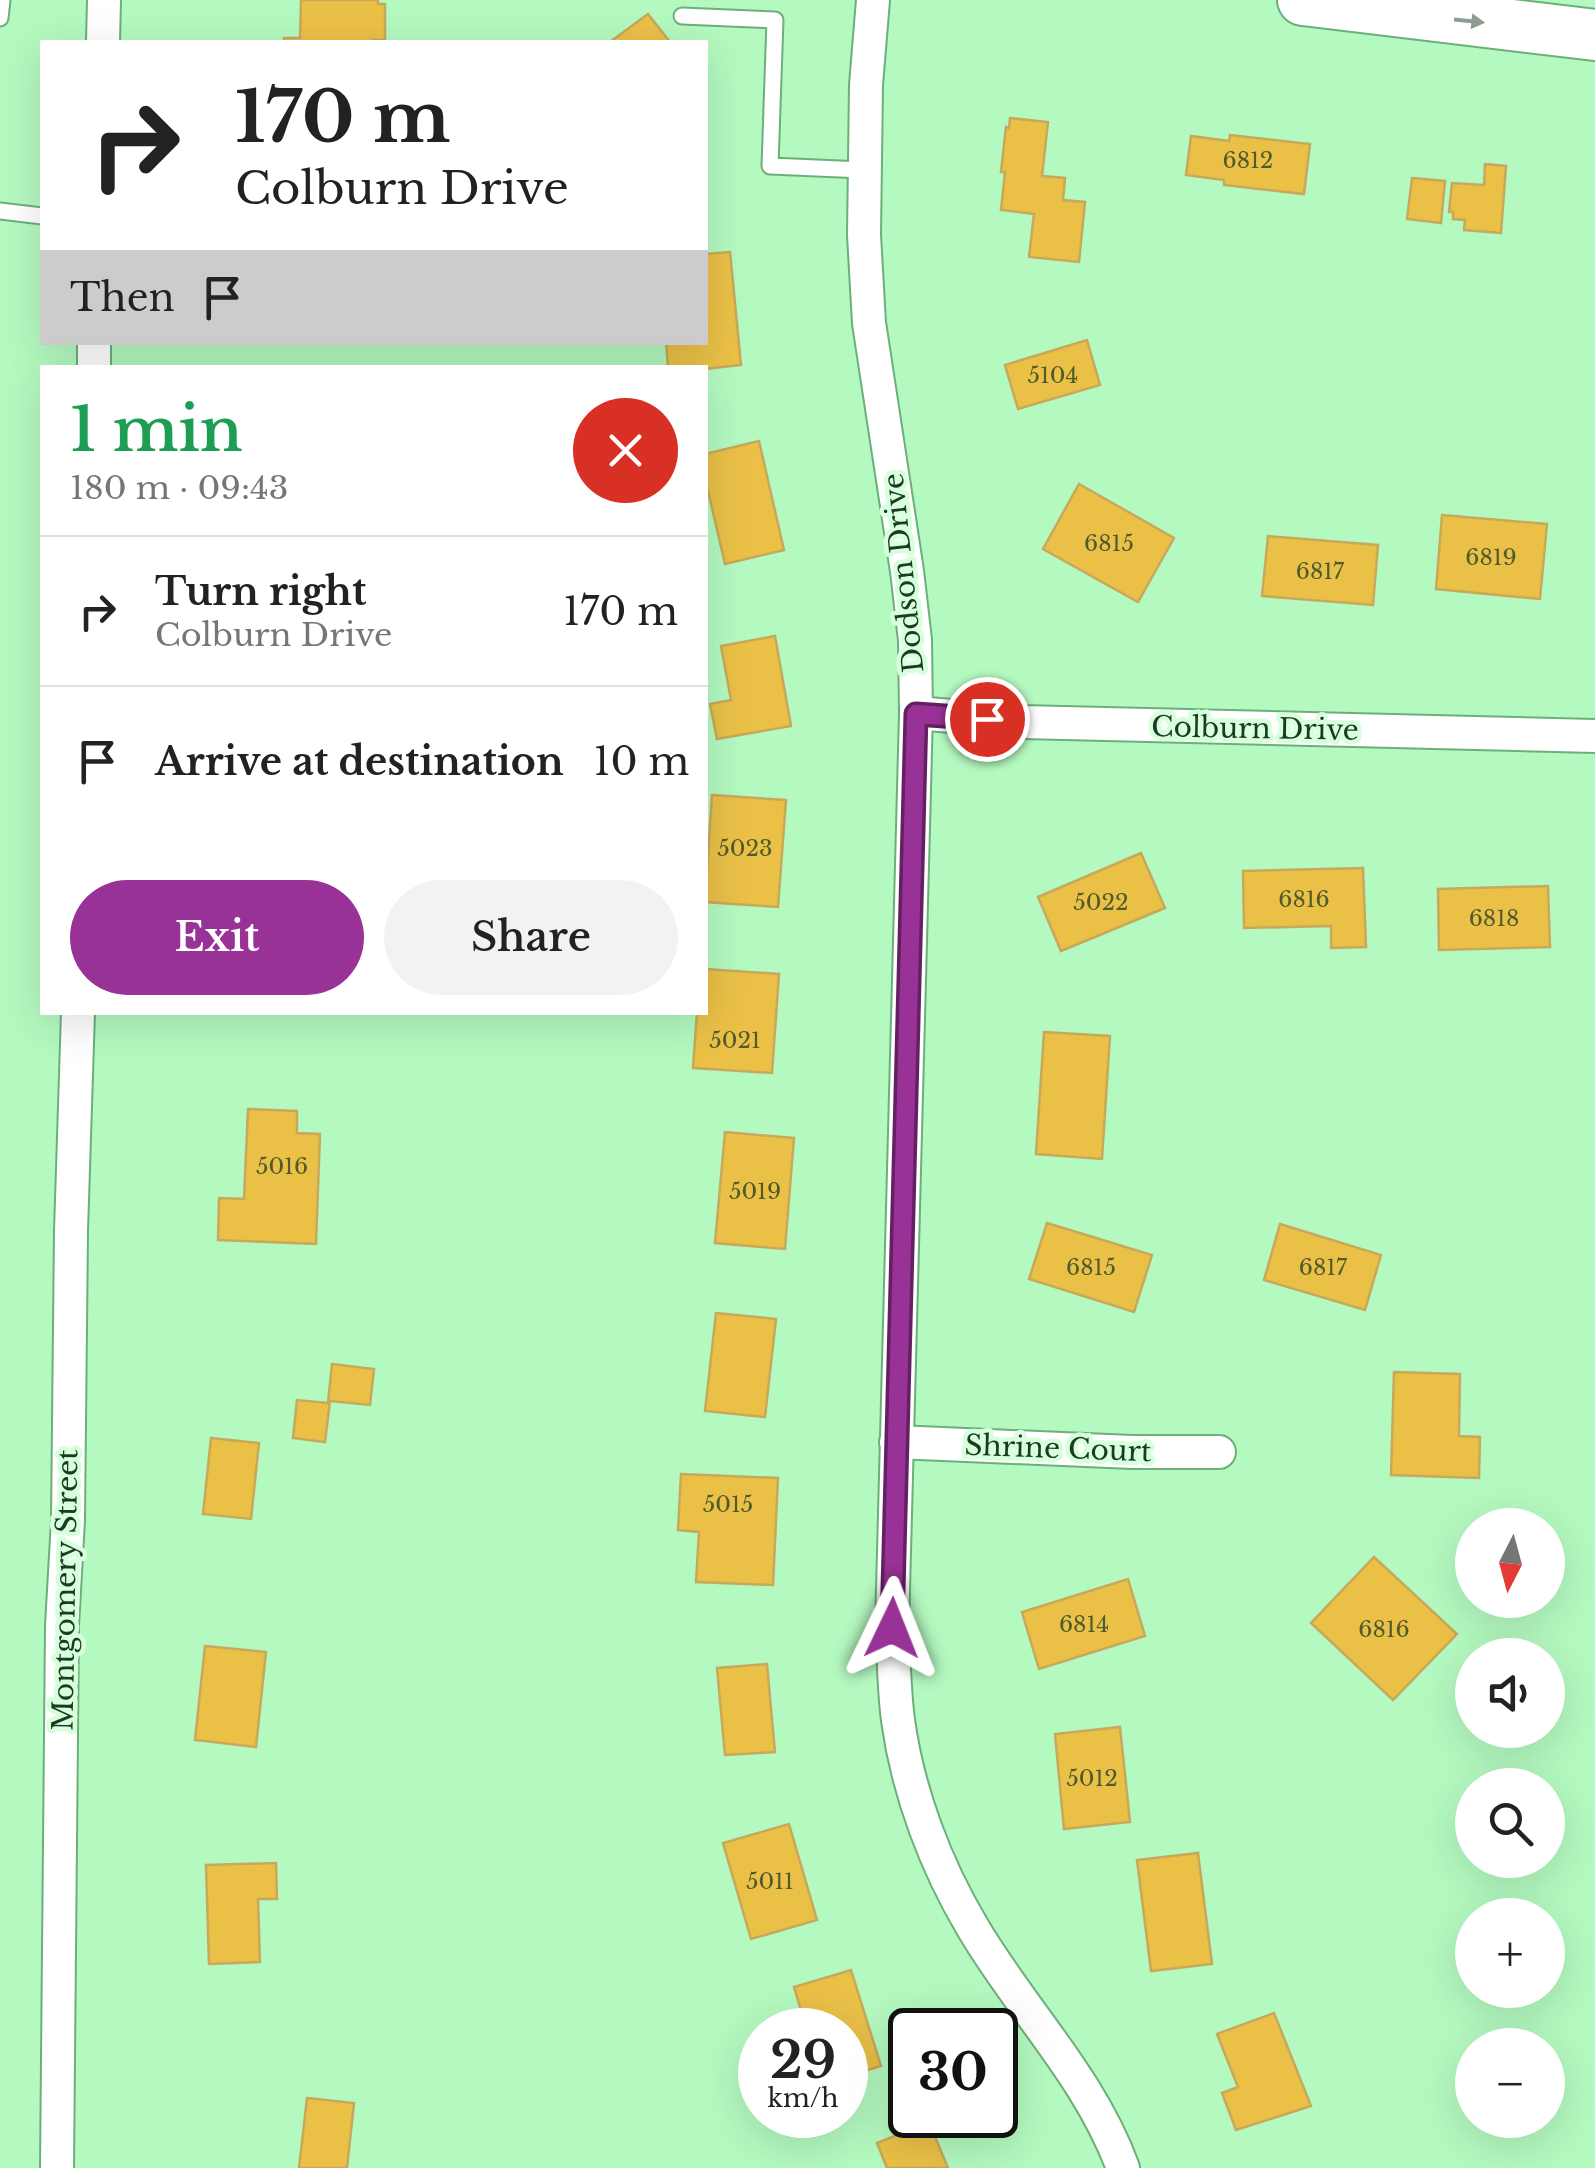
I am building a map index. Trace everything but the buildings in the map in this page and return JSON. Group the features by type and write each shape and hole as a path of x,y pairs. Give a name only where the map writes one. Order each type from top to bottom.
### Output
{"main road":[{"path":"1302,0 1595,35"}],"street":[{"path":"103,40 104,0"},
{"name":"Dodson Drive","path":"873,0 863,170 869,323 915,640 892,1628 898,1720 913,1791 936,1856 972,1927 1080,2080 1110,2134 1123,2168"},
{"name":"Colburn Drive","path":"916,714 1022,722 1595,736"},
{"name":"Montgomery Street","path":"56,2168 62,1626 68,1520 78,1015"},
{"name":"Shrine Court","path":"896,1442 1219,1452"}],"lane":[{"path":"0,18 2,0"},
{"path":"682,16 774,20 770,166 863,170"},
{"path":"0,211 40,216"}],"route":[{"path":"892,1628 916,714 987,719"}]}
